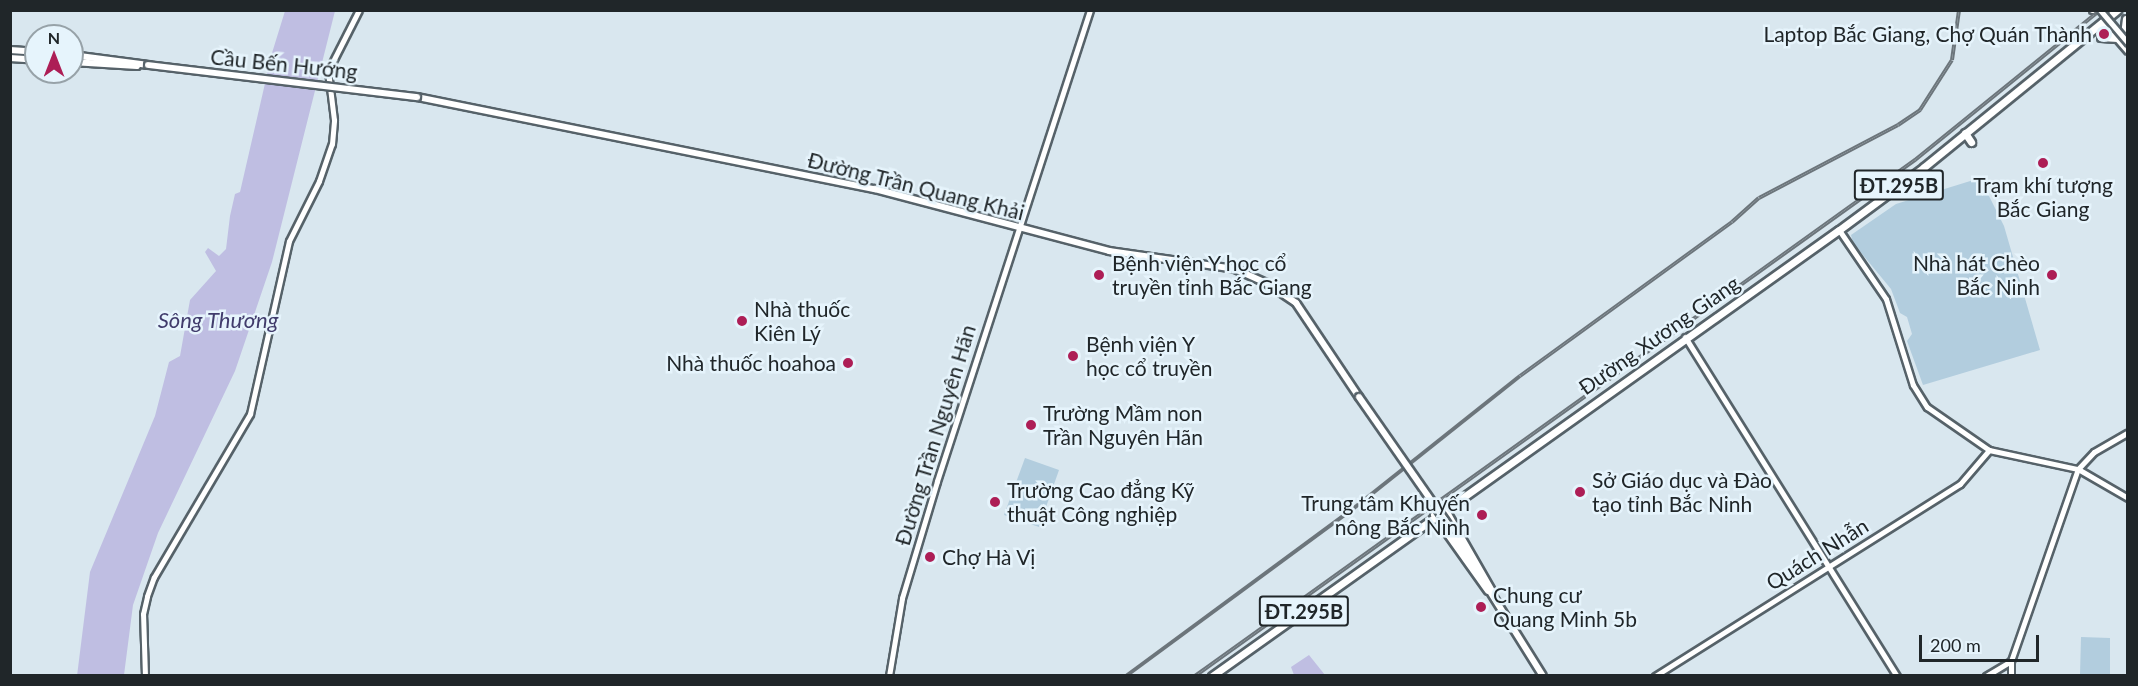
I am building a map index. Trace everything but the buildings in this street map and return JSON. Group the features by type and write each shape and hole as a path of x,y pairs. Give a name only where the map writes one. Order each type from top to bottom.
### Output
{"main road":[{"name":"Đường Xương Giang","path":"1212,675 1444,507 1839,230 1965,133 2118,10"},
{"path":"2106,19 2122,36 2127,51"},
{"path":"2122,36 2126,19"},
{"path":"2101,38 2122,36"},
{"path":"84,57 148,65"},
{"path":"84,63 148,65"},
{"name":"Cầu Bến Hướng","path":"148,65 417,97"},
{"name":"Đường Trần Quang Khải","path":"417,97 875,189 1017,229 1122,254 1235,269 1288,297 1317,330 1359,397 1451,529 1493,595"},
{"path":"1965,133 1971,142"},
{"path":"1444,507 1488,579 1493,595 1543,675"},
{"path":"1434,515 1480,584 1493,595"}],"street":[{"path":"145,675 143,614 147,596 154,577 250,414 289,241 319,181 332,144 334,120 328,71 359,10"},
{"name":"Đường Trần Nguyên Hãn","path":"889,675 904,593 1024,206 1090,10"},
{"path":"2092,10 2099,10 2127,44"},
{"path":"1839,230 1886,299 1909,373 1923,402 1989,450 2078,470 2127,498"},
{"path":"1685,337 1897,675"},
{"path":"2011,675 2011,661 2078,470 2094,452 2127,432"},
{"name":"Quách Nhẫn","path":"1655,675 1960,484 1989,450"},
{"path":"1986,675 2011,661"}],"shaded area":[{"path":"1980,178 2004,226 2040,350 1923,385 1907,341 1912,334 1907,317 1900,313 1891,289 1853,243 1851,235 1896,204"},
{"path":"1025,458 1059,470 1039,527 1004,515"},
{"path":"2081,637 2110,638 2110,675 2080,675"}],"water":[{"name":"Sông Thương","path":"285,11 335,11 272,262 235,371 158,533 133,605 124,675 77,676 90,572 155,416 169,362 180,356 190,300 216,271 205,252 208,248 219,256 226,249 235,194 240,192 272,53"},
{"path":"1309,655 1325,675 1294,675 1291,667"}],"railway":[{"path":"1126,676 1354,508 1520,376 1732,222 1759,198 1898,125 1920,110 1952,60 1959,10"},
{"path":"1195,676 1915,160 2100,10"}],"place":[{"name":"Laptop Bắc Giang, Chợ Quán Thành","path":"2104,34"},
{"name":"Trạm khí tượng Bắc Giang","path":"2043,163"},
{"name":"Bệnh viện Y học cổ truyền tỉnh Bắc Giang","path":"1099,275"},
{"name":"Nhà hát Chèo Bắc Ninh","path":"2052,275"},
{"name":"Nhà thuốc Kiên Lý","path":"742,321"},
{"name":"Bệnh viện Y học cổ truyền","path":"1073,356"},
{"name":"Nhà thuốc hoahoa","path":"848,363"},
{"name":"Trường Mầm non Trần Nguyên Hãn","path":"1031,425"},
{"name":"Sở Giáo dục và Đào tạo tỉnh Bắc Ninh","path":"1580,492"},
{"name":"Trường Cao đẳng Kỹ thuật Công nghiệp","path":"995,502"},
{"name":"Trung tâm Khuyến nông Bắc Ninh","path":"1482,515"},
{"name":"Chợ Hà Vị","path":"930,557"},
{"name":"Chung cư Quang Minh 5b","path":"1481,607"}]}
